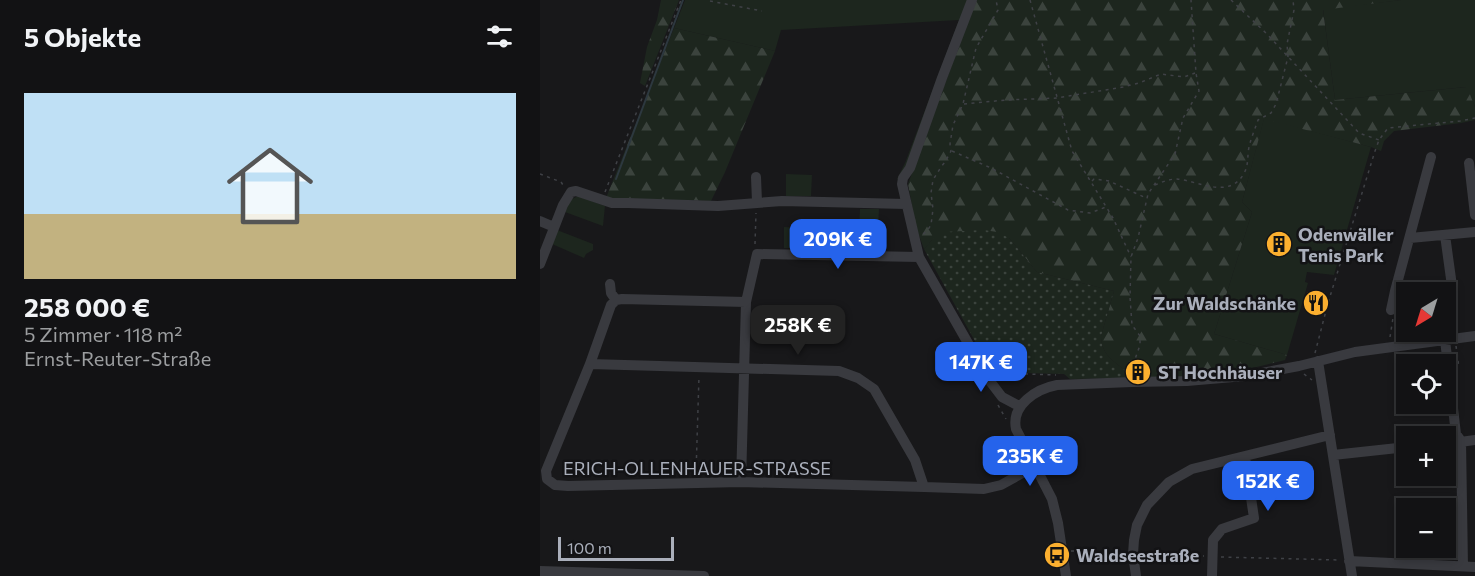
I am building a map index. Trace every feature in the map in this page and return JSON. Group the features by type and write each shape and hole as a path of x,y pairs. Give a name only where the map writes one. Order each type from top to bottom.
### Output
{"street":[{"path":"972,0 902,184 918,252 985,373 1002,397 1019,406"},
{"path":"1391,310 1431,157"},
{"path":"1469,163 1475,215"},
{"path":"756,177 757,202"},
{"path":"540,264 563,205 571,192 576,191 602,200 628,203 718,206 782,201 906,204"},
{"path":"540,221 554,227"},
{"path":"1410,238 1475,232"},
{"path":"1445,235 1451,282"},
{"path":"741,482 746,302 757,254 918,252"},
{"path":"610,284 611,293 616,300 746,302"},
{"name":"ERICH-OLLENHAUER-STRASSE","path":"616,300 611,305 590,364 546,471 547,479 555,485 741,482 984,489 1001,485 1035,466"},
{"path":"1456,339 1475,336"},
{"path":"1066,576 1052,499 1014,422 1019,406 1027,399 1049,387 1245,376 1355,352 1429,342"},
{"path":"1445,342 1456,434 1461,441 1463,566"},
{"path":"1315,362 1330,435 1352,576"},
{"path":"590,364 839,371 858,378 874,389 915,460 924,487"},
{"path":"1136,576 1134,540 1143,511 1169,482 1192,469 1330,435"},
{"path":"1456,442 1475,440"},
{"path":"1333,455 1396,448"},
{"path":"1212,576 1213,540 1222,529 1254,518 1245,457"},
{"path":"1349,561 1475,567"},
{"path":"540,571 704,576"}],"path":[{"path":"602,200 681,0"},
{"path":"741,7 742,0"},
{"path":"918,252 919,240 931,225 933,180 951,151 953,125 963,104 976,48 998,10 996,0"},
{"path":"1030,0 1072,150 1113,218 1131,257"},
{"path":"1132,382 1132,368 1140,345 1140,336 1132,325 1131,257 1138,238 1148,194 1175,154 1183,118 1199,91 1191,0"},
{"path":"1231,0 1267,34 1359,133 1379,140"},
{"path":"1148,194 1154,186 1165,181 1176,179 1205,186 1229,186 1235,184 1244,174 1248,162 1248,148 1258,120 1271,113 1276,104 1288,57 1287,44 1294,10 1293,0"},
{"path":"710,1 762,11"},
{"path":"963,104 1057,98 1123,87 1161,74 1184,77 1196,73"},
{"path":"1315,362 1328,303 1379,140 1388,128 1475,118"},
{"path":"951,151 991,168 1068,210 1090,213 1106,207"},
{"path":"540,174 561,182 571,192"},
{"path":"1091,183 1094,179 1109,181 1147,198"},
{"path":"757,202 755,247 757,254"},
{"path":"1389,347 1393,316 1391,310"},
{"path":"696,483 699,367"},
{"path":"985,373 1064,375 1071,385"},
{"path":"1002,397 997,403 1007,421 1014,422"},
{"path":"1062,551 1349,561"}],"green space":[{"path":"661,0 679,0 645,86 640,83 647,47 657,20"},
{"path":"685,0 969,0 909,162 900,179 897,179 959,20 781,30 775,51 674,28"},
{"path":"976,0 1401,0 1323,10 1335,100 1467,87 1475,107 1475,120 1394,131 1384,141 1381,151 1264,119 1242,202 1252,212 1214,334 1287,355 1285,360 1244,370 1188,377 1128,378 1128,372 1106,353 1101,336 1114,291 1037,272 1009,238 932,240 924,249 916,227 908,184"},
{"path":"1401,0 1475,0 1475,107 1466,87 1335,100 1323,9"},
{"path":"674,28 775,51 711,201 606,198"},
{"path":"1264,118 1371,147 1334,275 1307,272 1305,282 1308,283 1287,355 1214,334 1252,212 1242,202"},
{"path":"786,174 812,175 811,196 786,196"},
{"path":"578,196 605,206 603,226 565,212 570,200"},
{"path":"860,209 879,209 880,250 856,250"},
{"path":"784,227 833,229 831,249 784,248"},
{"path":"557,230 593,244 593,250 584,258 552,244"},
{"path":"984,230 997,232 1009,238 1037,272 1114,291 1101,336 1106,353 1128,372 1128,378 1070,379 1064,374 992,372 924,249 943,232"}],"waterway":[{"path":"616,179 683,0"}],"place":[{"name":"Odenwäller Tenis Park","path":"1279,244"},
{"name":"Zur Waldschänke","path":"1316,303"},
{"name":"ST Hochhäuser","path":"1138,372"},
{"name":"Waldseestraße","path":"1057,555"}]}
